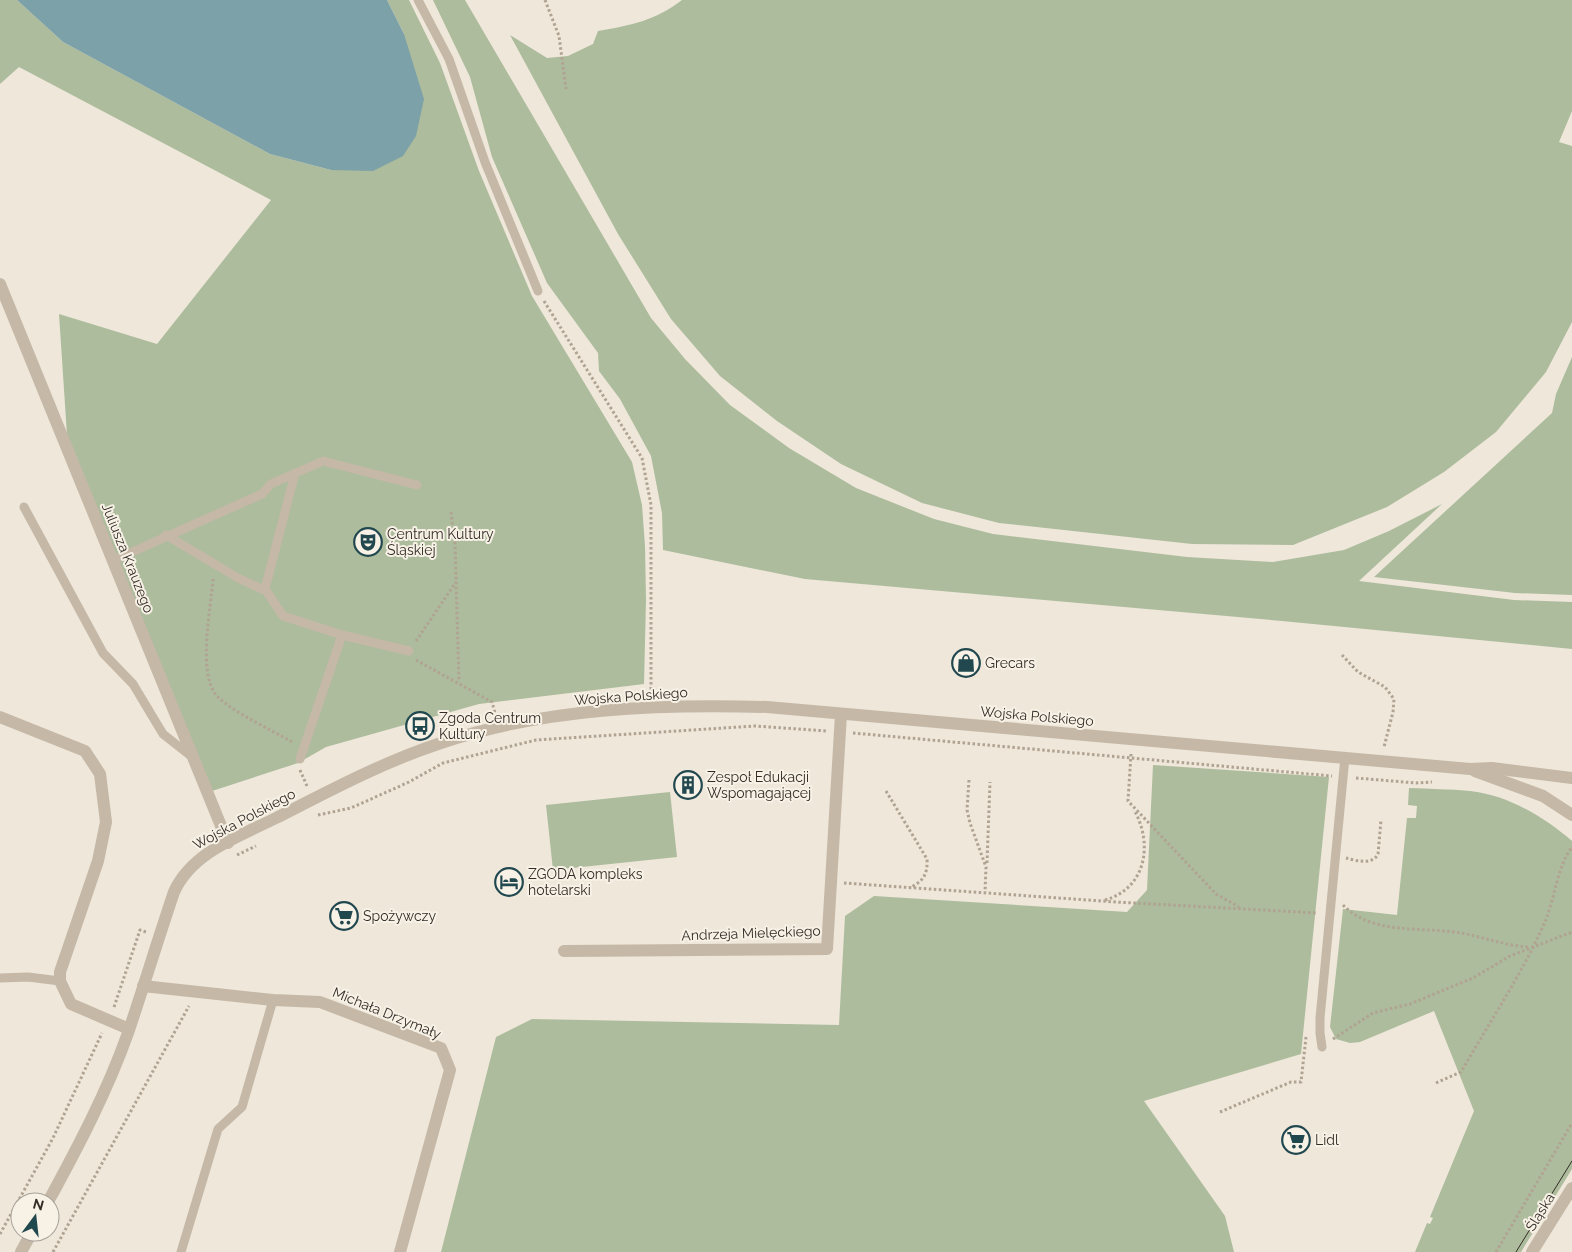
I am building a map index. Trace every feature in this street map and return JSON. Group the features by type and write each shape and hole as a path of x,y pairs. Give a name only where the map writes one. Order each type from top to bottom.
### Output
{"street":[{"name":"Juliusza Krauzego","path":"0,284 228,842"},
{"name":"Wojska Polskiego","path":"53,1192 82,1140 129,1029 180,878 199,858 228,842 356,778 442,743 520,722 603,711 742,707 1470,769 1492,768 1572,778"},
{"name":"Andrzeja Mielęckiego","path":"564,952 827,949 841,714"},
{"path":"0,717 85,751 100,774 106,822 98,861 60,972 60,981 71,1004 129,1029"},
{"name":"Wojska Polskiego","path":"1470,769 1543,796 1572,815"},
{"name":"Michała Drzymały","path":"143,986 273,1000 320,1002 441,1048 450,1070 400,1252"},
{"name":"Śląska","path":"1532,1252 1572,1188"}],"lane":[{"path":"418,0 449,58 485,162 538,291"},
{"path":"112,561 166,535 262,494 271,484 323,461 417,485"},
{"path":"266,591 295,472"},
{"path":"24,507 103,653 133,684 162,734 193,757"},
{"path":"166,535 214,564 266,591 283,616 342,635 409,651"},
{"path":"299,762 342,635"},
{"path":"1322,1047 1320,1018 1345,757"},
{"path":"0,978 28,977 60,981"},
{"path":"181,1252 218,1129 242,1107 273,1000"}],"path":[{"path":"545,0 559,36 566,89"},
{"path":"538,291 642,458 651,505 651,709"},
{"path":"451,512 455,542 459,682"},
{"path":"214,564 206,666 210,687 220,699 229,705 304,749"},
{"path":"456,582 409,651 411,658 459,682 492,702 494,712"},
{"path":"1342,656 1358,672 1385,687 1394,699 1393,712 1384,747"},
{"path":"1102,901 1114,898 1125,890 1136,877 1141,867 1144,834 1141,822 1128,801 1132,739"},
{"path":"299,762 307,786"},
{"path":"1331,784 1332,776"},
{"path":"969,780 967,810 986,866"},
{"path":"985,892 990,782"},
{"path":"886,791 927,859 928,869 924,877 919,884 908,888"},
{"path":"1128,801 1216,894 1231,904 1244,909"},
{"path":"1336,850 1350,859 1371,861 1376,859 1381,820"},
{"path":"1436,1083 1461,1072 1532,948 1556,893 1564,858 1572,848"},
{"path":"831,882 1102,901 1320,913 1319,922"},
{"path":"1343,904 1348,910 1384,926 1461,933 1532,948"},
{"path":"0,1234 53,1138 119,997 140,930"},
{"path":"1322,1047 1373,1013 1410,1004 1473,978 1510,956 1572,932"},
{"path":"53,1252 197,992"},
{"path":"1220,1112 1290,1082 1301,1082 1307,1035"},
{"path":"1496,1252 1572,1123"}],"green space":[{"path":"0,0 17,0 63,42 270,154 331,170 404,34 387,0 409,0 440,63 479,171 532,296 632,462 642,505 645,546 644,684 479,704 326,747 298,763 209,792 69,465 59,314 157,344 271,200 19,67 0,84"},
{"path":"433,0 465,0 651,318 685,359 730,405 789,448 856,488 934,519 993,534 1187,557 1273,562 1344,550 1389,531 1442,504 1359,581 1514,600 1572,602 1572,649 1282,621 805,579 663,550 662,513 651,456 620,399 599,371 598,353 547,283 492,157 470,77"},
{"path":"682,0 1572,0 1572,111 1559,142 1572,146 1572,322 1546,372 1496,432 1444,472 1387,507 1293,545 1192,544 999,523 922,503 841,464 777,421 720,376 671,319 618,234 510,35 547,58 568,56 593,44 598,31 621,27 653,17 663,13"},
{"path":"1572,357 1572,595 1515,593 1374,577 1552,413 1556,394"},
{"path":"1153,765 1329,777 1301,1054 1144,1101 1225,1216 1234,1252 441,1252 496,1037 532,1019 839,1025 845,916 874,896 1127,912 1147,890"},
{"path":"1409,788 1470,791 1498,797 1512,802 1537,816 1572,841 1572,1169 1521,1252 1415,1252 1427,1223 1430,1224 1433,1218 1430,1217 1474,1111 1434,1011 1360,1042 1350,1043 1336,1039 1330,1027 1343,909 1397,915 1407,818 1416,818 1417,806 1408,805"},
{"path":"670,792 677,857 553,870 546,805"}],"water":[{"path":"17,0 387,0 404,34 424,99 416,136 403,156 373,171 331,170 270,154 63,42"}],"tram line":[{"path":"1516,1252 1572,1161"}],"place":[{"name":"Centrum Kultury Śląskiej","path":"368,542"},
{"name":"Grecars","path":"966,663"},
{"name":"Zgoda Centrum Kultury","path":"420,726"},
{"name":"Zespoł Edukacji Wspomagającej","path":"688,785"},
{"name":"ZGODA kompleks hotelarski","path":"509,882"},
{"name":"Spożywczy","path":"344,916"},
{"name":"Lidl","path":"1296,1140"}]}
